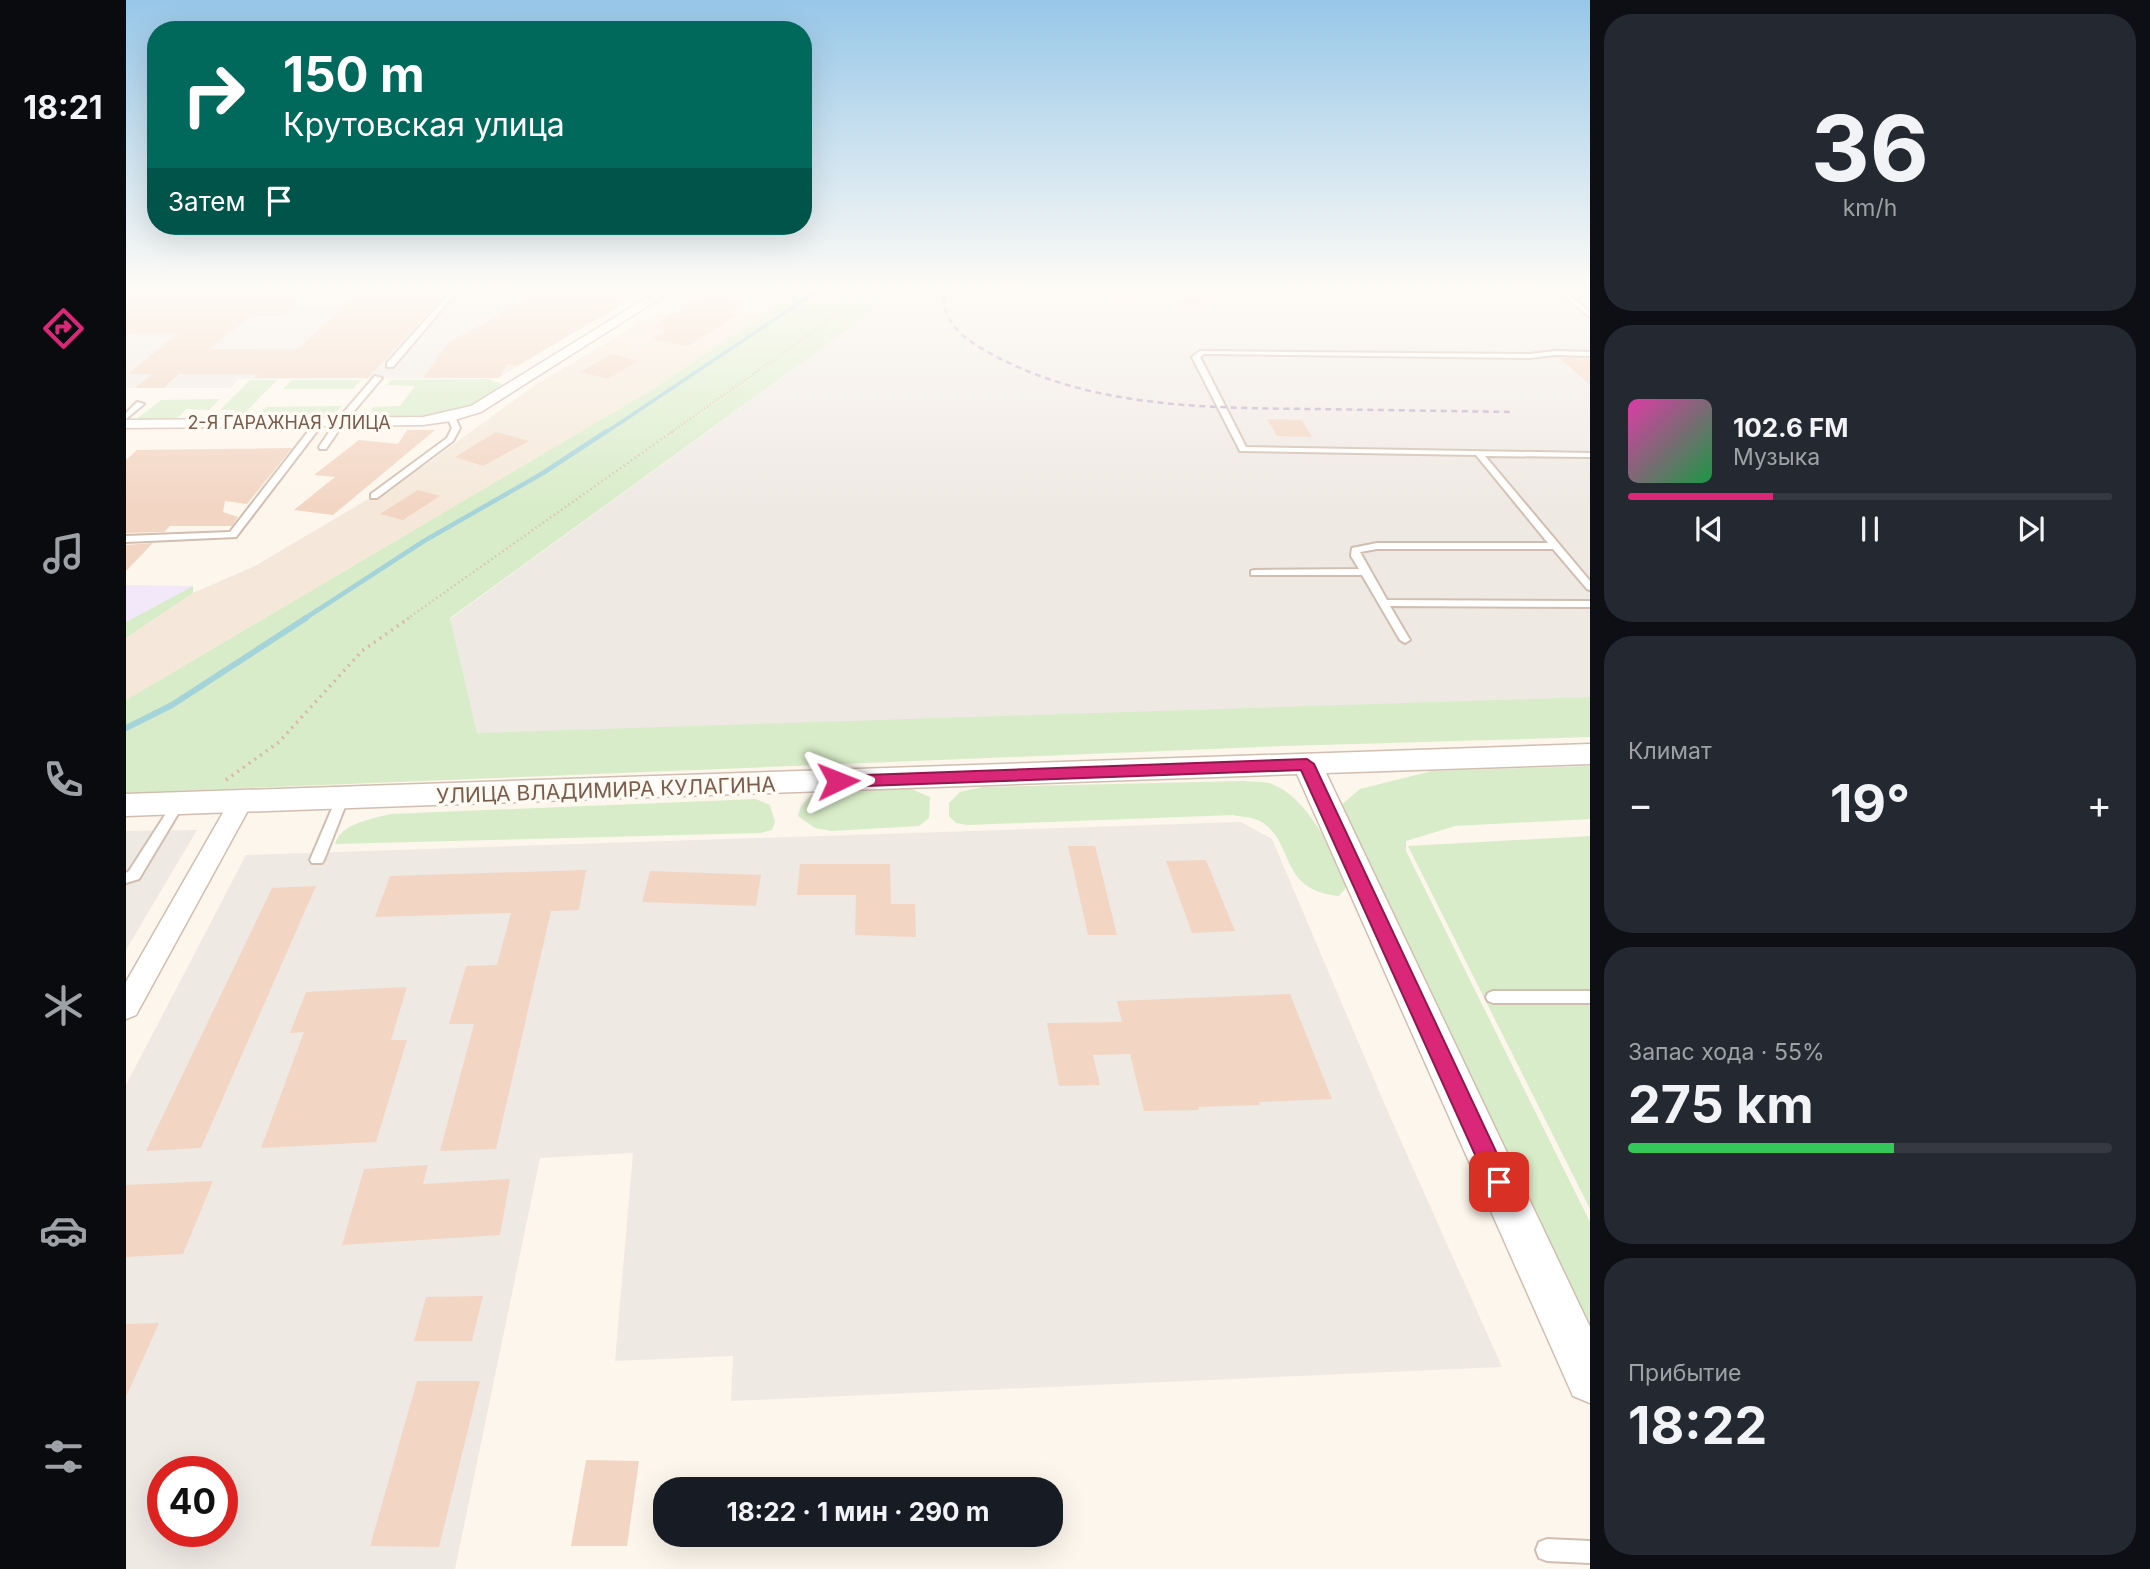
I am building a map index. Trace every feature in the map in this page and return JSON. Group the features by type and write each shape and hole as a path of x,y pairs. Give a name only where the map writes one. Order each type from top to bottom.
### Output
{"street":[{"name":"2-Я ГАРАЖНАЯ УЛИЦА","path":"126,424 423,421 451,417 476,409 554,360"},
{"name":"УЛИЦА ВЛАДИМИРА КУЛАГИНА","path":"126,805 1590,754"},
{"path":"1307,764 1590,1379"},
{"path":"126,1007 240,803"}],"lane":[{"path":"390,365 394,360"},
{"path":"1200,360 1243,449 1590,455"},
{"path":"323,447 340,422 378,378"},
{"path":"126,417 140,404"},
{"path":"374,495 450,439 456,428 451,417"},
{"path":"126,539 233,535 320,422"},
{"path":"1478,453 1590,587"},
{"path":"1405,640 1355,550 1364,547 1557,546"},
{"path":"1254,573 1365,572"},
{"path":"1384,603 1590,604"},
{"path":"317,860 342,799"},
{"path":"126,878 134,875 185,804"},
{"path":"1493,997 1590,997"},
{"path":"1547,1550 1590,1552"}],"path":[{"path":"185,804 279,742 362,651 773,360"}],"shaded area":[{"path":"126,360 528,360 498,378 239,379 230,388 126,388"},
{"path":"577,360 696,360 653,389 126,700 126,638 193,593 255,566 424,466 535,385"},
{"path":"805,360 1590,360 1590,697 477,734 450,619"},
{"path":"126,585 193,586 126,622"},
{"path":"1241,822 1272,839 1388,1112 1502,1367 731,1401 733,1356 615,1361 633,1153 540,1158 455,1569 126,1569 126,1085 246,855"},
{"path":"197,830 126,950 126,831"}],"green space":[{"path":"696,360 805,360 450,618 477,733 1590,697 1590,737 1285,746 126,793 126,700 653,389"},
{"path":"488,379 506,386 473,405 452,413 430,418 406,419 373,416 371,412 373,407 400,406 415,386 387,385 391,380"},
{"path":"250,380 277,380 239,419 227,419 235,410 220,410"},
{"path":"292,380 361,380 353,389 283,389"},
{"path":"220,399 209,410 187,409 176,419 137,419 161,400"},
{"path":"342,406 326,416 314,418 255,419 266,407"},
{"path":"193,586 193,593 126,638 126,622"},
{"path":"1590,766 1590,819 1455,826 1406,841 1406,851 1590,1222 1590,1348 1341,805 1360,789 1432,771"},
{"path":"1244,781 1272,784 1285,791 1308,813 1349,884 1339,896 1319,892 1306,885 1296,875 1271,830 1260,821 1250,818 1233,815 968,825 956,823 949,816 949,803 960,792 982,787"},
{"path":"909,788 930,797 929,818 919,826 832,831 815,828 798,816 801,806 811,795"},
{"path":"756,799 770,805 775,822 772,830 760,833 335,844 338,837 350,827 391,814"},
{"path":"1590,836 1590,1209 1408,846"}],"building":[{"path":"145,360 384,360 368,378 254,378 258,374 179,374 163,388 135,388 152,374 128,374"},
{"path":"436,360 527,360 517,366 507,364 499,378 423,378"},
{"path":"601,360 638,361 608,379 580,372"},
{"path":"1562,360 1590,360 1590,385"},
{"path":"1267,419 1302,420 1312,437 1277,436"},
{"path":"407,430 435,430 333,515 294,510 335,477 314,475 359,440 398,444"},
{"path":"496,432 529,441 483,466 455,457"},
{"path":"292,448 247,504 225,501 223,512 238,517 232,526 170,526 164,532 126,533 126,460 137,450"},
{"path":"418,490 440,496 403,520 380,514"},
{"path":"153,543 126,571 126,545"},
{"path":"1068,846 1095,846 1117,935 1088,935"},
{"path":"1206,860 1235,931 1192,933 1166,861"},
{"path":"800,864 890,864 891,904 915,904 916,937 855,935 856,895 797,895"},
{"path":"586,870 579,910 551,911 496,1149 440,1151 474,1024 449,1024 466,966 497,965 511,913 375,917 390,876"},
{"path":"650,871 761,875 756,906 642,902"},
{"path":"316,886 201,1148 146,1151 272,888"},
{"path":"407,987 391,1040 407,1040 376,1142 261,1148 304,1032 290,1033 306,992"},
{"path":"1290,994 1332,1099 1198,1107 1199,1110 1144,1111 1130,1054 1093,1055 1100,1085 1059,1086 1047,1023 1122,1022 1117,1001"},
{"path":"428,1165 423,1184 510,1179 500,1235 342,1245 364,1169"},
{"path":"213,1181 183,1254 126,1257 126,1185"},
{"path":"483,1296 472,1341 414,1341 426,1297"},
{"path":"159,1323 126,1397 126,1324"},
{"path":"417,1381 480,1381 439,1547 370,1546"},
{"path":"586,1460 639,1461 627,1546 571,1546"}],"waterway":[{"path":"605,433 714,360"},
{"path":"304,619 424,541 543,473 607,431"},
{"path":"126,728 172,705 306,618"}],"railway":[{"path":"1005,360 1065,384 1147,401 1231,408 1513,412"}],"route":[{"path":"838,781 1307,764 1499,1182"}]}
